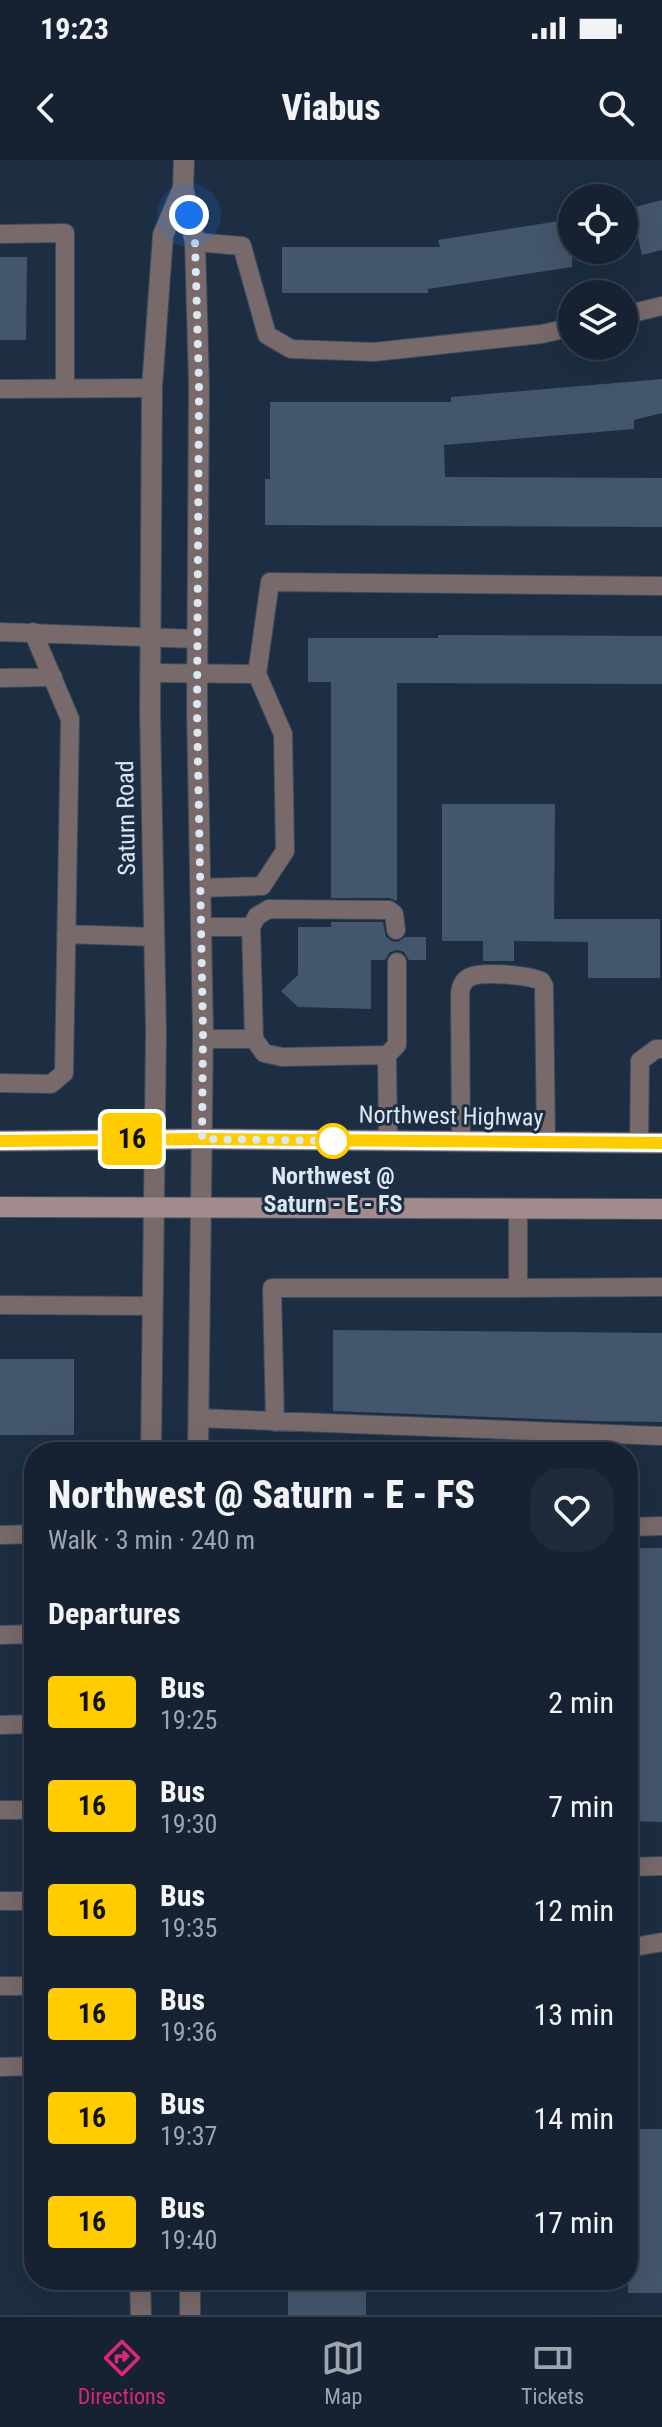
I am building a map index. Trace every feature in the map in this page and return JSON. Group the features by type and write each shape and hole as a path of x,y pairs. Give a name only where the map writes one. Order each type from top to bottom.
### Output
{"main road":[{"name":"Northwest Highway","path":"0,1141 202,1139 662,1143"},
{"path":"0,1207 662,1209"}],"street":[{"name":"Saturn Road","path":"184,160 183,188 195,242 199,385 197,674 203,1039 198,1442"},
{"name":"Saturn Road","path":"151,1442 155,1139 152,388 163,235 183,188"},
{"path":"140,2290 141,2315"},
{"path":"190,2290 190,2315"}],"lane":[{"path":"0,234 65,233 65,388"},
{"path":"195,242 242,246 267,335 291,349 374,352 558,330"},
{"path":"638,312 662,306"},
{"path":"0,389 152,388"},
{"path":"200,888 262,886 285,851 283,734 257,674 270,582 662,586"},
{"path":"0,632 197,639"},
{"path":"0,1083 51,1084 64,1073 70,719 33,632"},
{"path":"151,673 257,674"},
{"path":"0,678 53,677"},
{"path":"396,930 394,914 389,910 269,909 257,916 251,927 254,1039 264,1053 282,1057 387,1055 397,1045 397,962"},
{"path":"201,927 251,927"},
{"path":"66,934 154,937"},
{"path":"461,1142 460,993 467,978 479,975 527,976 541,981 544,986 546,1143"},
{"path":"203,1039 254,1039"},
{"path":"639,1143 640,1061 656,1049 662,1049"},
{"path":"387,1055 388,1141"},
{"path":"518,1209 518,1288"},
{"path":"275,1422 272,1288 662,1287"},
{"path":"0,1305 153,1306"},
{"path":"198,1418 662,1436"},
{"path":"638,1527 662,1526"},
{"path":"0,1535 24,1534"},
{"path":"0,1635 24,1634"},
{"path":"0,1725 24,1724"},
{"path":"0,1810 24,1810"},
{"path":"638,1867 662,1866"},
{"path":"0,1901 24,1901"},
{"path":"638,1946 662,1942"},
{"path":"0,1986 24,1986"},
{"path":"0,2067 24,2066"}],"building":[{"path":"662,200 662,250 642,255 638,238 638,206"},
{"path":"558,221 558,264 572,264 572,267 428,289 428,293 282,293 282,247 440,247 438,240"},
{"path":"0,257 27,257 26,340 0,340"},
{"path":"662,379 662,413 634,420 634,429 444,445 445,477 662,478 662,527 265,525 265,479 270,479 270,402 451,402 451,397"},
{"path":"438,635 662,636 662,684 397,683 397,901 389,898 331,898 331,682 308,682 308,638 438,638"},
{"path":"442,804 555,804 554,919 660,919 660,978 588,978 588,942 514,941 514,961 483,961 483,941 442,941"},
{"path":"331,922 383,922 386,937 398,942 405,937 426,937 426,960 409,960 404,952 398,950 390,952 385,960 371,960 371,1009 298,1007 281,991 298,975 298,927 331,927"},
{"path":"333,1330 662,1333 662,1422 333,1411"},
{"path":"0,1359 74,1359 74,1435 0,1435"},
{"path":"638,1548 662,1548 662,1822 638,1821"},
{"path":"638,2129 662,2129 662,2293 628,2293 628,2290 638,2290"},
{"path":"288,2290 366,2290 366,2315 288,2315"}],"bus line":[{"name":"16","path":"0,1141 202,1139 662,1143"}],"place":[{"name":"Northwest @ Saturn - E - FS","path":"333,1141"}],"route":[{"path":"189,215 195,242 199,385 197,711 202,1139 333,1141"}]}
